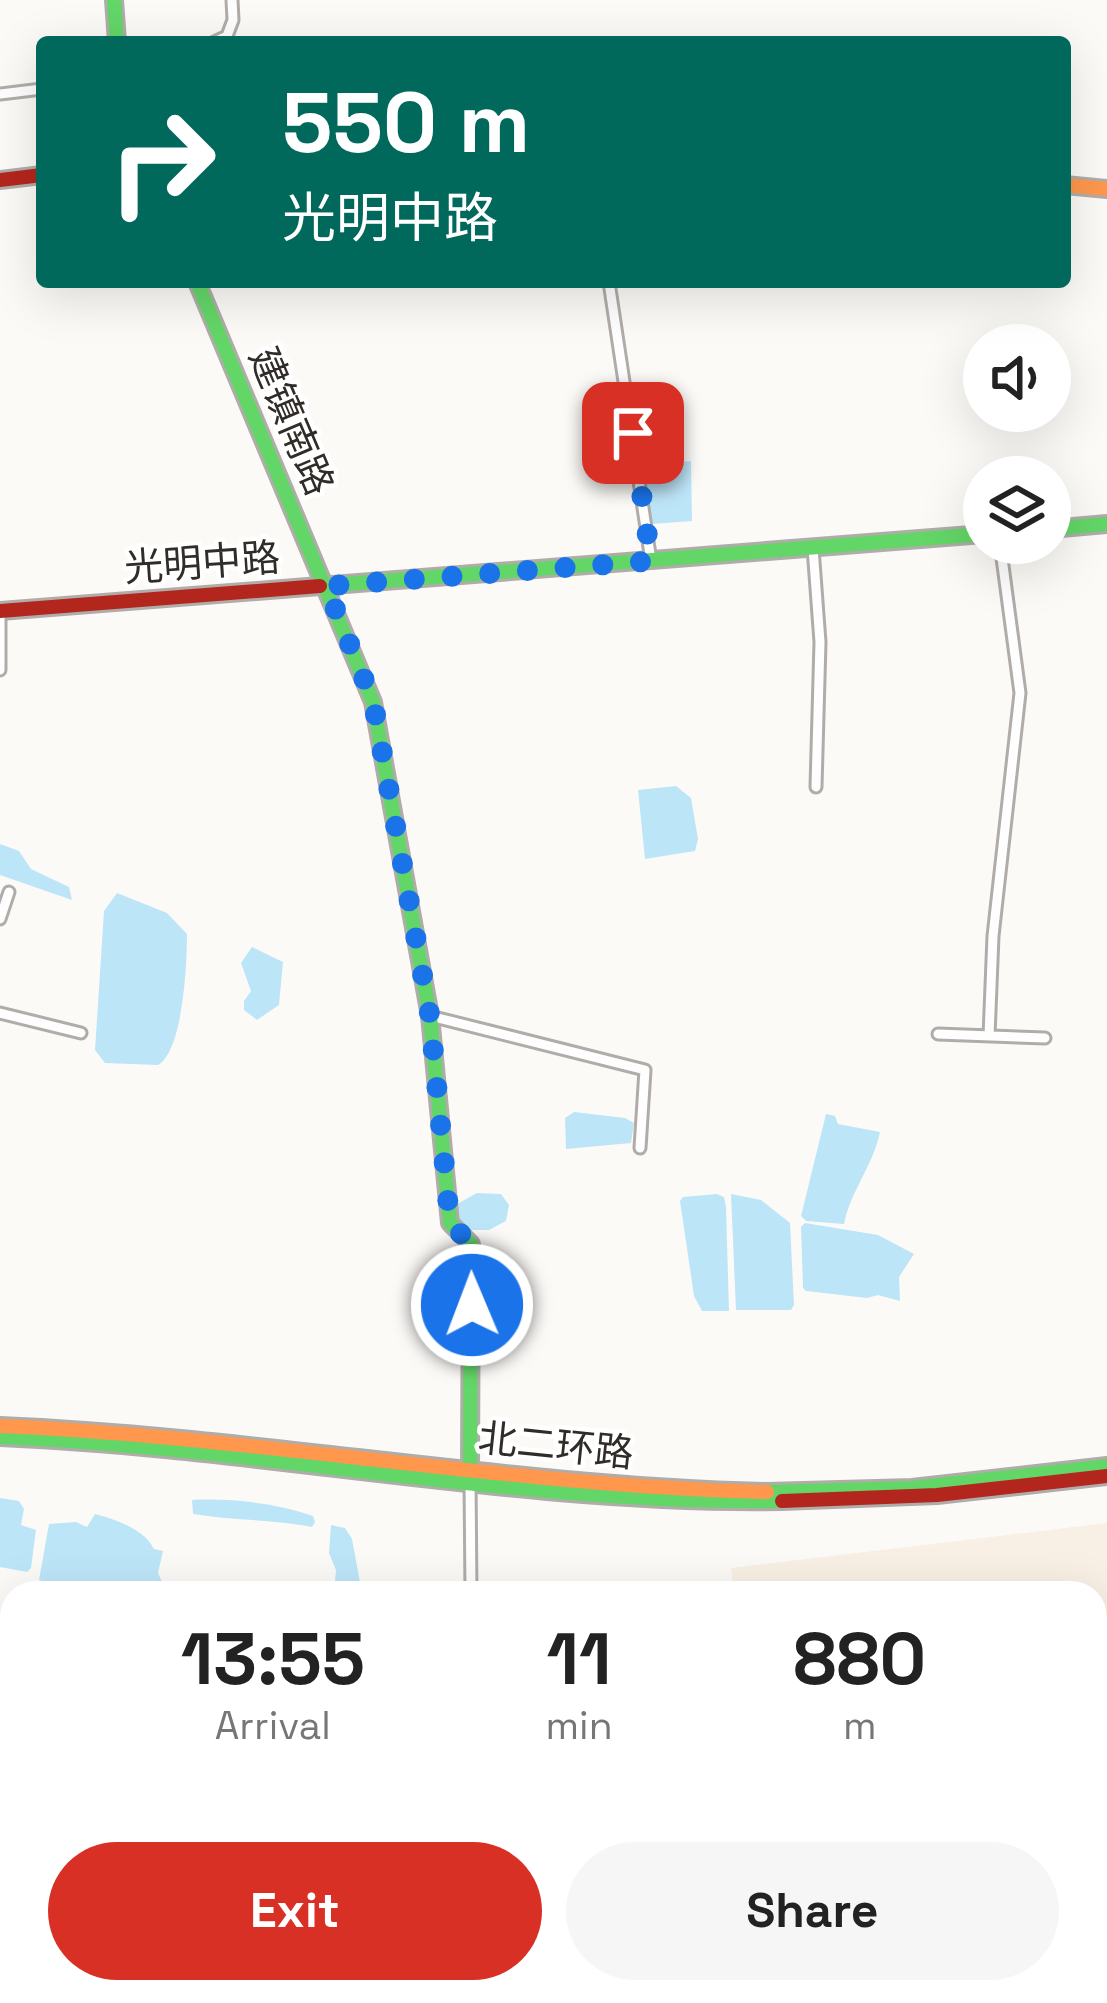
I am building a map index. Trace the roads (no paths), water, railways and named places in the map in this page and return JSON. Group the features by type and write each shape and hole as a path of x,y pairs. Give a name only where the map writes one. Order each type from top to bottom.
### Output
{"street":[{"path":"114,0 117,36"},
{"path":"225,36 232,20 232,0"},
{"path":"0,94 36,90"},
{"path":"0,180 36,176"},
{"path":"1071,186 1107,189"},
{"name":"建镇南路","path":"200,288 373,701 430,1016 450,1223 471,1244 470,1475"},
{"path":"610,288 651,561"},
{"path":"1071,527 1107,524"},
{"name":"光明中路","path":"0,611 963,536"},
{"path":"813,548 820,642 816,787"},
{"path":"989,1036 993,936 1020,694 1003,564"},
{"path":"0,611 0,670"},
{"path":"0,919 9,892"},
{"path":"0,1012 81,1034"},
{"path":"430,1016 646,1070 640,1148"},
{"path":"938,1034 1045,1038"},
{"name":"北二环路","path":"0,1426 129,1433 649,1498 803,1503 996,1491 1107,1476"},
{"name":"北二环路","path":"0,1437 470,1475 802,1492 950,1484 1107,1466"},
{"path":"470,1475 471,1581"}],"water":[{"path":"691,461 692,521 652,524 644,466"},
{"path":"676,786 691,798 698,839 695,851 645,859 638,790"},
{"path":"0,844 19,851 31,869 69,887 72,900 0,875"},
{"path":"117,893 167,913 187,934 178,1025 158,1065 105,1063 95,1050 104,911"},
{"path":"252,947 283,962 279,1005 257,1020 244,1010 251,991 241,963"},
{"path":"574,1112 625,1118 634,1123 631,1143 566,1149 565,1118"},
{"path":"826,1114 835,1116 838,1124 880,1132 844,1224 806,1221 801,1216"},
{"path":"477,1193 501,1194 509,1205 506,1221 489,1230 468,1230 458,1219 457,1204"},
{"path":"717,1194 724,1197 726,1207 729,1311 702,1311 694,1296 680,1201"},
{"path":"731,1194 761,1200 790,1223 791,1310 736,1310"},
{"path":"805,1223 878,1235 914,1254 899,1277 900,1301 878,1295 867,1298 806,1291 801,1227"},
{"path":"0,1498 19,1501 24,1509 21,1525 36,1530 27,1572 0,1567"},
{"path":"192,1500 269,1505 313,1516 315,1522 312,1527 193,1514"},
{"path":"95,1514 144,1536 154,1549 163,1551 158,1573 162,1581 39,1580 49,1524 76,1522 87,1527"},
{"path":"331,1525 345,1528 352,1539 360,1581 335,1581 329,1553"}]}
